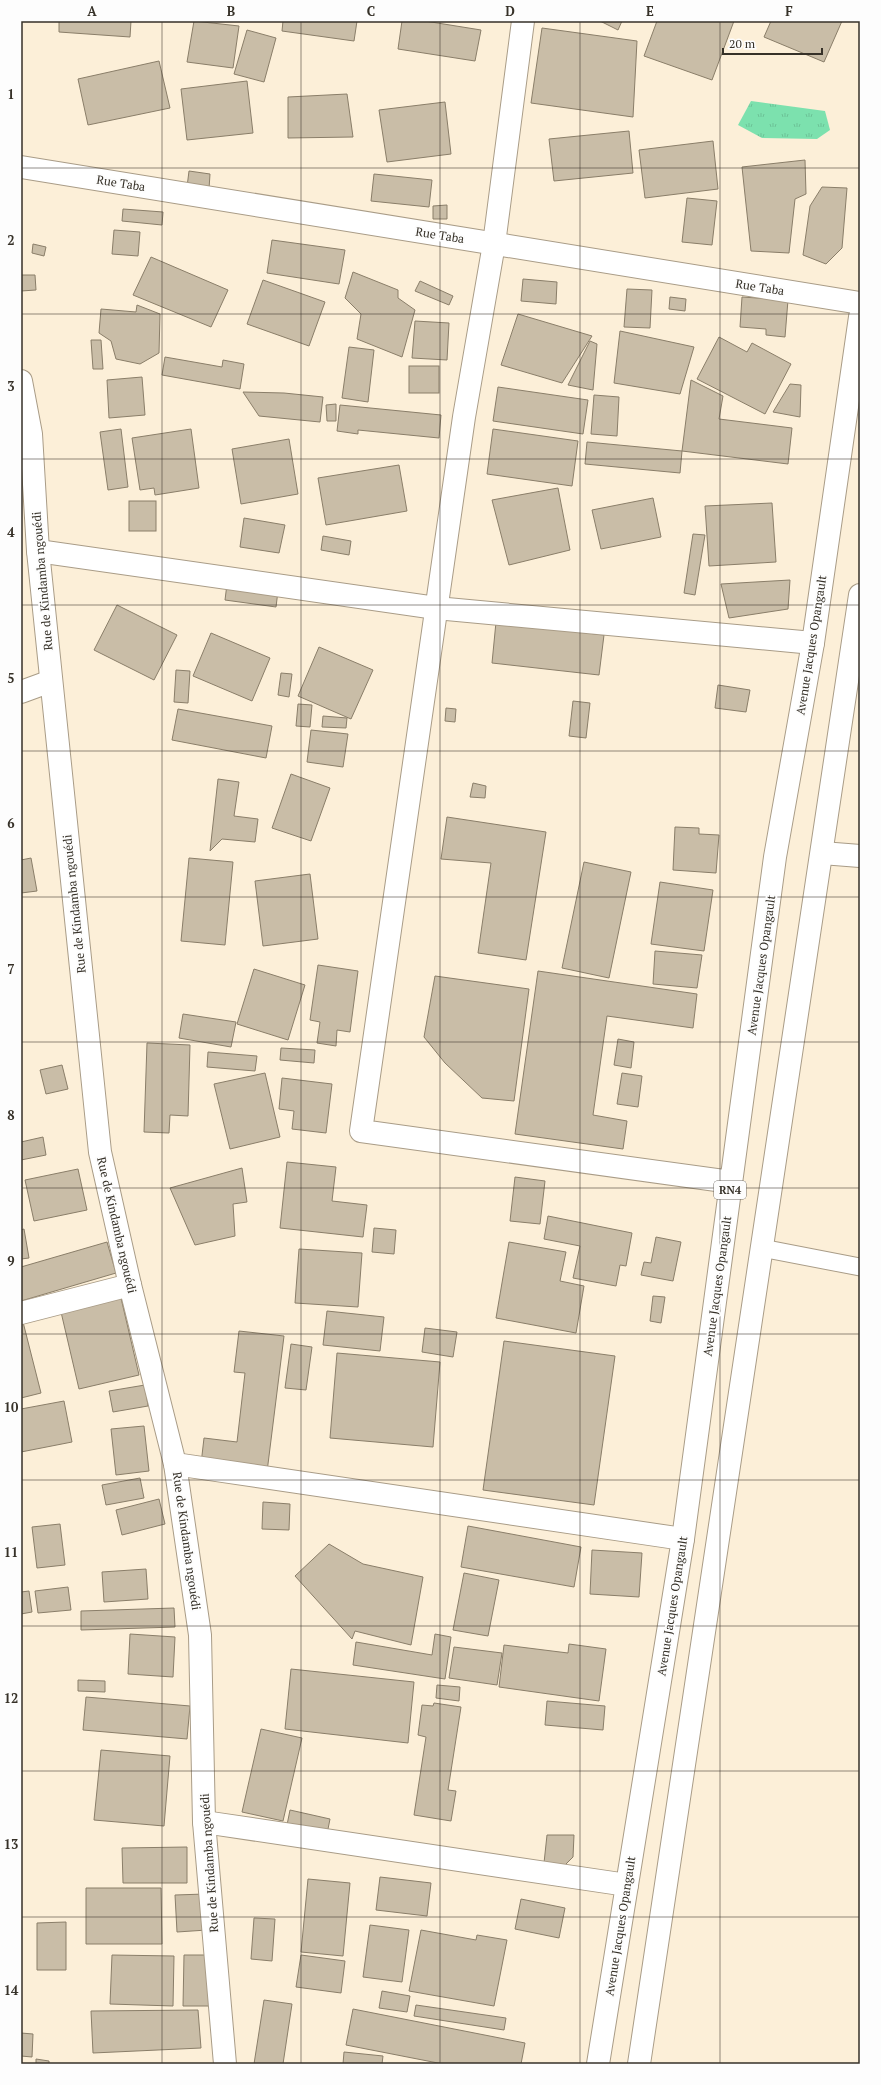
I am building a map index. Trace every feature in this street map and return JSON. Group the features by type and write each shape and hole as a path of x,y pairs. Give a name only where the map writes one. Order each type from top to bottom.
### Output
{"main road":[{"path":"523,21 494,244 464,417 361,1131 731,1182"},
{"name":"Rue Taba","path":"21,167 860,303"},
{"name":"Avenue Jacques Opangault","path":"598,2064 683,1539 775,857 813,643 860,317"},
{"name":"Rue de Kindamba ngouédi","path":"21,381 100,1152 130,1285 175,1464 200,1635 204,1822 225,2064"},
{"path":"38,550 436,608 813,643"},
{"path":"639,2064 860,595"},
{"path":"21,692 51,681"},
{"path":"822,853 860,856"},
{"path":"21,1313 130,1285"},
{"path":"175,1464 683,1539"},
{"path":"204,1822 627,1885"}],"lane":[{"path":"762,1248 860,1266"}],"green space":[{"path":"751,101 825,111 830,130 817,139 762,138 738,125"}],"building":[{"path":"59,21 131,21 130,37 59,32"},
{"path":"194,21 239,26 233,68 187,62"},
{"path":"283,21 357,21 354,41 282,31"},
{"path":"402,21 425,21 481,30 475,61 398,49"},
{"path":"600,21 622,21 618,30"},
{"path":"657,21 734,21 712,80 644,56"},
{"path":"771,21 842,21 824,62 764,37"},
{"path":"542,28 637,41 633,117 531,103"},
{"path":"247,30 276,38 264,82 234,74"},
{"path":"159,61 170,108 88,125 78,79"},
{"path":"247,81 253,133 187,140 181,89"},
{"path":"347,94 353,137 288,138 288,97"},
{"path":"445,102 451,154 387,162 379,110"},
{"path":"629,131 633,173 554,181 549,139"},
{"path":"713,141 718,189 645,198 639,150"},
{"path":"805,160 806,194 795,199 789,253 751,251 742,167"},
{"path":"189,171 210,174 209,189 187,187"},
{"path":"374,174 432,180 429,207 371,201"},
{"path":"822,187 847,188 842,248 826,264 803,255 810,206"},
{"path":"687,198 717,201 712,245 682,242"},
{"path":"447,205 447,219 433,219 433,206"},
{"path":"123,209 163,212 162,225 122,221"},
{"path":"114,230 140,232 138,256 112,254"},
{"path":"272,240 345,250 339,284 267,273"},
{"path":"33,244 46,247 44,256 32,253"},
{"path":"151,257 228,290 211,327 133,295"},
{"path":"353,272 398,290 398,298 415,310 402,357 357,339 361,314 345,298"},
{"path":"21,275 35,275 36,290 21,291"},
{"path":"523,279 557,282 556,304 521,301"},
{"path":"263,280 325,302 309,346 247,324"},
{"path":"420,281 453,296 449,305 415,291"},
{"path":"627,289 652,290 650,328 624,327"},
{"path":"670,297 686,299 685,311 669,309"},
{"path":"742,297 788,300 785,337 766,335 766,329 740,327"},
{"path":"137,305 160,314 159,353 140,364 116,359 111,341 99,333 101,309 136,312"},
{"path":"518,314 592,336 562,383 501,365"},
{"path":"415,321 449,323 447,360 412,358"},
{"path":"620,331 694,347 680,394 614,383"},
{"path":"719,337 747,352 752,343 791,364 765,414 697,379"},
{"path":"91,340 101,340 103,369 93,369"},
{"path":"590,341 597,344 593,390 568,385"},
{"path":"349,347 374,350 368,402 342,398"},
{"path":"165,357 222,367 223,360 244,364 240,389 162,375"},
{"path":"409,366 439,366 439,393 409,393"},
{"path":"142,377 145,415 109,418 107,380"},
{"path":"691,380 723,396 719,419 792,428 788,464 682,451"},
{"path":"790,384 801,385 800,417 773,412"},
{"path":"498,387 588,400 583,434 493,421"},
{"path":"243,392 284,393 323,397 320,422 259,416"},
{"path":"594,395 619,397 617,436 591,434"},
{"path":"336,404 336,421 327,421 326,405"},
{"path":"340,405 441,415 439,438 358,430 358,434 337,431"},
{"path":"121,429 128,487 108,490 100,432"},
{"path":"191,429 199,488 155,495 154,488 140,490 132,438"},
{"path":"493,429 578,441 572,486 487,474"},
{"path":"289,439 298,494 241,504 232,449"},
{"path":"587,442 682,451 680,473 585,464"},
{"path":"399,465 407,511 326,525 318,478"},
{"path":"558,488 570,550 509,565 492,500"},
{"path":"653,498 661,537 601,549 592,510"},
{"path":"129,501 156,501 156,531 129,531"},
{"path":"772,503 776,562 709,566 705,506"},
{"path":"244,518 285,525 279,553 240,547"},
{"path":"693,534 705,535 695,595 684,593"},
{"path":"323,536 351,541 349,555 321,550"},
{"path":"790,580 788,609 729,618 721,584"},
{"path":"227,584 278,591 276,607 225,600"},
{"path":"117,605 177,635 154,680 94,650"},
{"path":"496,622 604,635 599,675 492,663"},
{"path":"211,633 270,658 252,701 193,676"},
{"path":"319,647 373,670 351,719 298,696"},
{"path":"176,670 190,671 188,703 174,702"},
{"path":"281,673 292,674 289,697 278,695"},
{"path":"718,685 750,690 746,712 715,708"},
{"path":"573,701 590,703 586,738 569,736"},
{"path":"298,704 312,705 310,727 296,726"},
{"path":"446,708 456,709 455,722 445,721"},
{"path":"178,709 272,726 266,758 172,740"},
{"path":"323,716 347,718 346,728 322,727"},
{"path":"311,730 348,734 343,767 307,762"},
{"path":"291,774 330,788 311,841 272,828"},
{"path":"218,779 239,782 234,816 258,819 255,842 222,839 210,851"},
{"path":"473,783 486,786 485,798 470,797"},
{"path":"447,817 546,832 526,960 478,953 491,863 441,859"},
{"path":"675,827 699,828 699,834 719,835 716,873 673,870"},
{"path":"31,858 37,891 21,893 21,860"},
{"path":"189,858 233,862 225,945 181,941"},
{"path":"584,862 631,872 609,978 562,968"},
{"path":"310,874 318,939 263,946 255,881"},
{"path":"660,882 713,890 704,951 651,944"},
{"path":"655,951 702,955 697,988 653,984"},
{"path":"318,965 358,971 350,1032 337,1030 336,1046 317,1043 320,1022 310,1020"},
{"path":"254,969 305,985 288,1040 237,1024"},
{"path":"538,971 697,994 693,1028 607,1016 593,1115 627,1121 623,1149 515,1134"},
{"path":"435,976 529,989 514,1101 482,1098 445,1063 424,1037"},
{"path":"183,1014 236,1022 231,1047 179,1038"},
{"path":"618,1039 634,1042 631,1068 614,1065"},
{"path":"147,1043 190,1045 188,1116 170,1115 169,1133 144,1132"},
{"path":"281,1048 315,1050 314,1063 280,1060"},
{"path":"208,1052 257,1056 255,1071 207,1067"},
{"path":"62,1065 68,1089 46,1094 40,1070"},
{"path":"265,1073 280,1137 230,1149 214,1084"},
{"path":"622,1073 642,1076 638,1107 617,1104"},
{"path":"282,1078 332,1084 326,1133 292,1129 294,1111 279,1109"},
{"path":"43,1137 46,1155 21,1160 21,1142"},
{"path":"287,1162 336,1167 332,1201 367,1205 363,1237 280,1228"},
{"path":"242,1168 247,1202 233,1204 235,1236 195,1245 170,1188"},
{"path":"78,1169 87,1210 34,1221 25,1180"},
{"path":"515,1177 545,1181 540,1224 510,1221"},
{"path":"548,1216 632,1233 626,1266 620,1265 616,1286 573,1278 580,1246 544,1239"},
{"path":"374,1228 396,1230 394,1254 372,1252"},
{"path":"24,1229 29,1258 21,1259 21,1230"},
{"path":"656,1237 681,1242 673,1281 641,1275 644,1262 651,1263"},
{"path":"107,1242 116,1273 21,1301 21,1267"},
{"path":"509,1242 566,1252 560,1281 584,1286 576,1333 496,1318"},
{"path":"299,1249 362,1253 358,1307 295,1303"},
{"path":"653,1296 665,1297 661,1323 650,1321"},
{"path":"121,1298 139,1375 79,1389 61,1312"},
{"path":"327,1311 384,1317 380,1351 323,1345"},
{"path":"21,1322 23,1322 41,1393 21,1398"},
{"path":"425,1328 457,1332 453,1357 422,1352"},
{"path":"239,1331 284,1336 267,1472 201,1464 204,1438 237,1442 245,1373 234,1372"},
{"path":"504,1341 615,1356 594,1505 483,1490"},
{"path":"291,1344 312,1347 306,1390 285,1388"},
{"path":"337,1353 440,1362 433,1447 330,1438"},
{"path":"145,1385 148,1406 113,1412 109,1391"},
{"path":"64,1401 72,1442 21,1452 21,1409"},
{"path":"144,1426 149,1471 116,1475 111,1429"},
{"path":"140,1478 144,1498 106,1505 102,1485"},
{"path":"159,1499 165,1524 122,1535 116,1510"},
{"path":"263,1502 290,1504 289,1530 262,1529"},
{"path":"60,1524 65,1565 37,1568 32,1527"},
{"path":"468,1526 581,1547 574,1587 461,1567"},
{"path":"329,1544 363,1564 423,1577 411,1645 355,1631 352,1639 295,1576"},
{"path":"592,1550 642,1553 639,1597 590,1594"},
{"path":"146,1569 148,1599 104,1602 102,1572"},
{"path":"464,1573 499,1580 488,1636 453,1630"},
{"path":"68,1587 71,1610 38,1613 35,1591"},
{"path":"29,1591 32,1612 21,1614 21,1592"},
{"path":"174,1608 175,1627 81,1630 81,1611"},
{"path":"130,1634 175,1637 173,1677 128,1674"},
{"path":"435,1634 451,1637 445,1679 353,1665 356,1642 432,1655"},
{"path":"569,1644 606,1649 599,1701 499,1687 504,1645 568,1653"},
{"path":"454,1647 502,1653 497,1685 449,1678"},
{"path":"291,1669 414,1682 408,1743 285,1729"},
{"path":"78,1680 105,1681 105,1692 78,1691"},
{"path":"437,1685 460,1687 459,1701 436,1698"},
{"path":"86,1697 190,1706 187,1739 83,1730"},
{"path":"547,1701 605,1706 603,1730 545,1725"},
{"path":"434,1703 461,1707 448,1790 456,1791 451,1821 414,1815 426,1737 418,1735 422,1705 433,1706"},
{"path":"261,1729 302,1738 283,1821 242,1812"},
{"path":"101,1750 170,1756 164,1826 94,1820"},
{"path":"290,1810 330,1819 327,1834 287,1825"},
{"path":"547,1835 574,1835 573,1857 564,1866 544,1863"},
{"path":"187,1847 187,1883 123,1883 122,1848"},
{"path":"380,1877 431,1883 427,1916 376,1910"},
{"path":"308,1879 350,1883 343,1956 301,1952"},
{"path":"86,1888 161,1888 162,1944 86,1944"},
{"path":"205,1894 207,1930 177,1932 175,1895"},
{"path":"521,1899 565,1908 559,1938 515,1929"},
{"path":"254,1918 275,1919 272,1961 251,1959"},
{"path":"66,1922 66,1970 37,1970 37,1923"},
{"path":"370,1925 409,1930 402,1982 363,1977"},
{"path":"421,1930 476,1940 477,1935 507,1940 494,2006 409,1991"},
{"path":"112,1955 174,1956 173,2006 110,2004"},
{"path":"184,1955 211,1955 209,2006 183,2006"},
{"path":"301,1955 345,1961 341,1993 296,1987"},
{"path":"382,1991 410,1996 407,2012 379,2008"},
{"path":"264,2000 292,2004 283,2064 254,2064"},
{"path":"416,2005 506,2018 504,2030 414,2016"},
{"path":"353,2009 525,2043 521,2064 443,2064 346,2045"},
{"path":"198,2010 201,2048 93,2053 91,2011"},
{"path":"21,2033 33,2034 32,2057 21,2056"},
{"path":"344,2052 383,2056 382,2064 343,2064"},
{"path":"36,2059 49,2061 49,2064 36,2064"}]}
